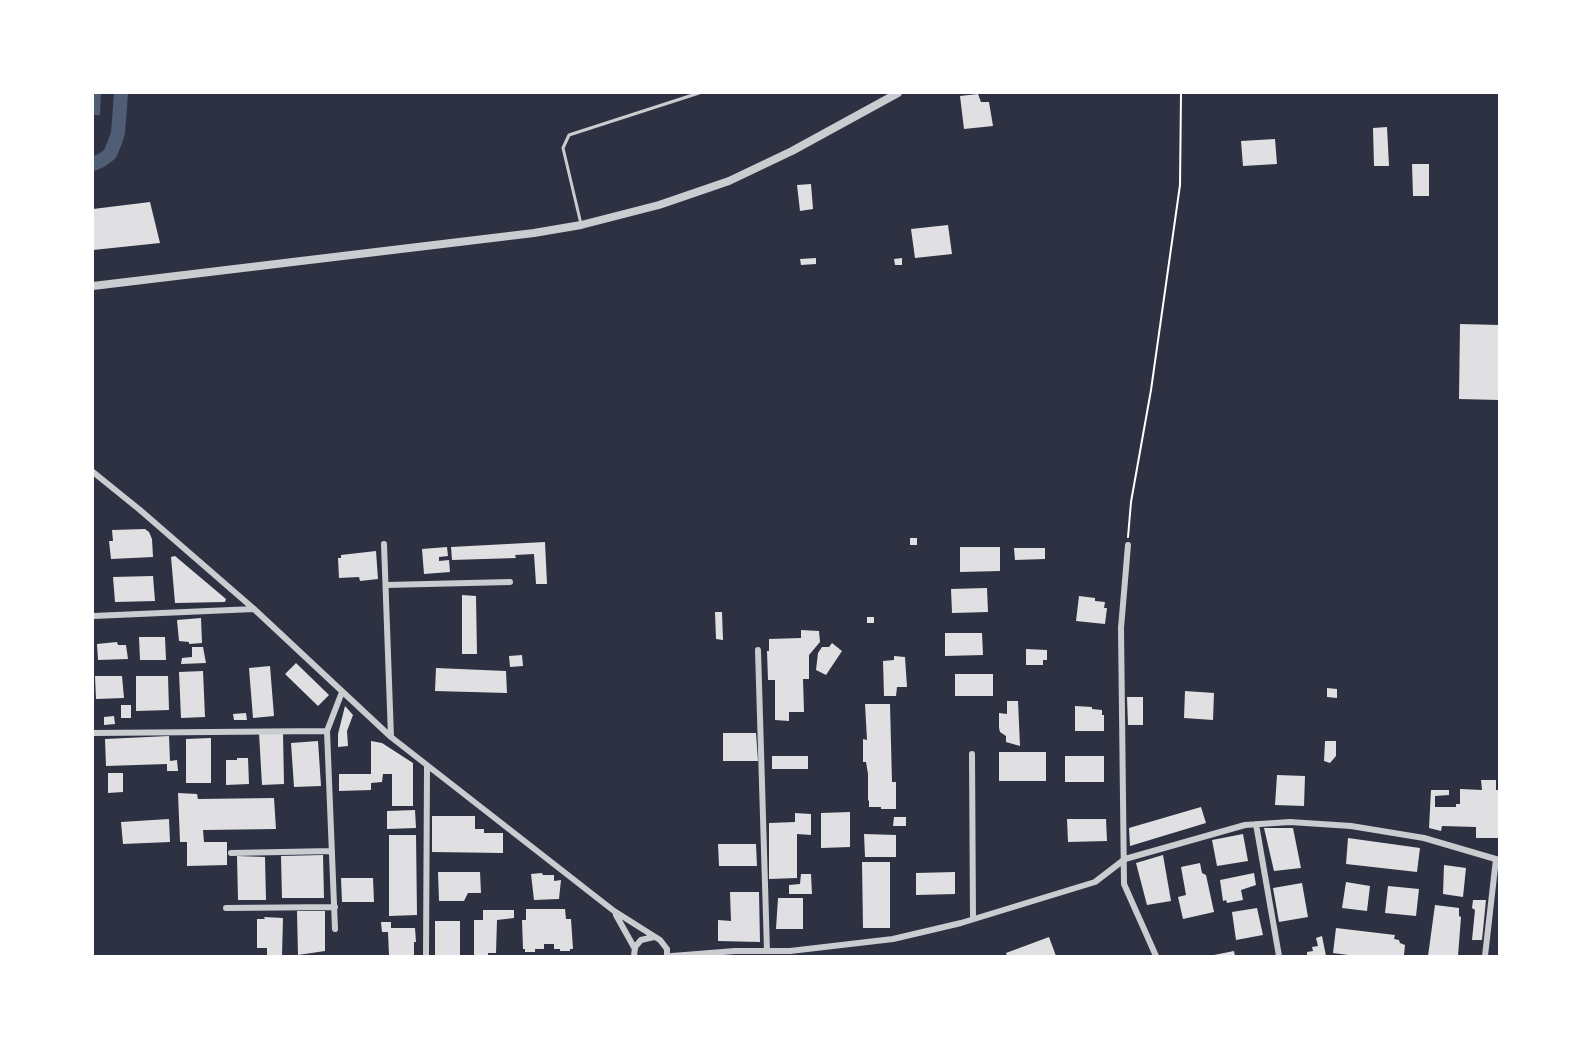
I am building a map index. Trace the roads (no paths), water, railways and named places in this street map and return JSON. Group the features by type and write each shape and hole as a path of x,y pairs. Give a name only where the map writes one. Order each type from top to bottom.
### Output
{"street":[{"path":"93,286 522,235 581,225 659,205 729,181 775,160 898,93"},
{"path":"93,472 254,609 391,737 615,911 664,944 669,956 790,951 893,939 973,919 1095,882 1125,859 1245,825 1290,822 1352,826 1424,838 1497,859 1485,956"},
{"path":"384,544 391,737"},
{"path":"1128,545 1121,628 1124,884 1156,956"},
{"path":"386,585 510,582"},
{"path":"93,616 254,609"},
{"path":"758,650 767,951"},
{"path":"335,929 327,731 342,692"},
{"path":"93,733 327,731"},
{"path":"972,754 973,919"},
{"path":"426,956 427,767"},
{"path":"1256,824 1279,956"},
{"path":"231,853 332,851"},
{"path":"226,908 334,907"},
{"path":"615,911 634,953"},
{"path":"634,953 641,940 655,937"}],"lane":[{"path":"581,225 563,148 569,135 699,93"}],"water":[{"path":"93,93 101,93 100,115 93,115"}],"waterway":[{"path":"93,164 110,154 115,142 118,133 121,93"}]}
